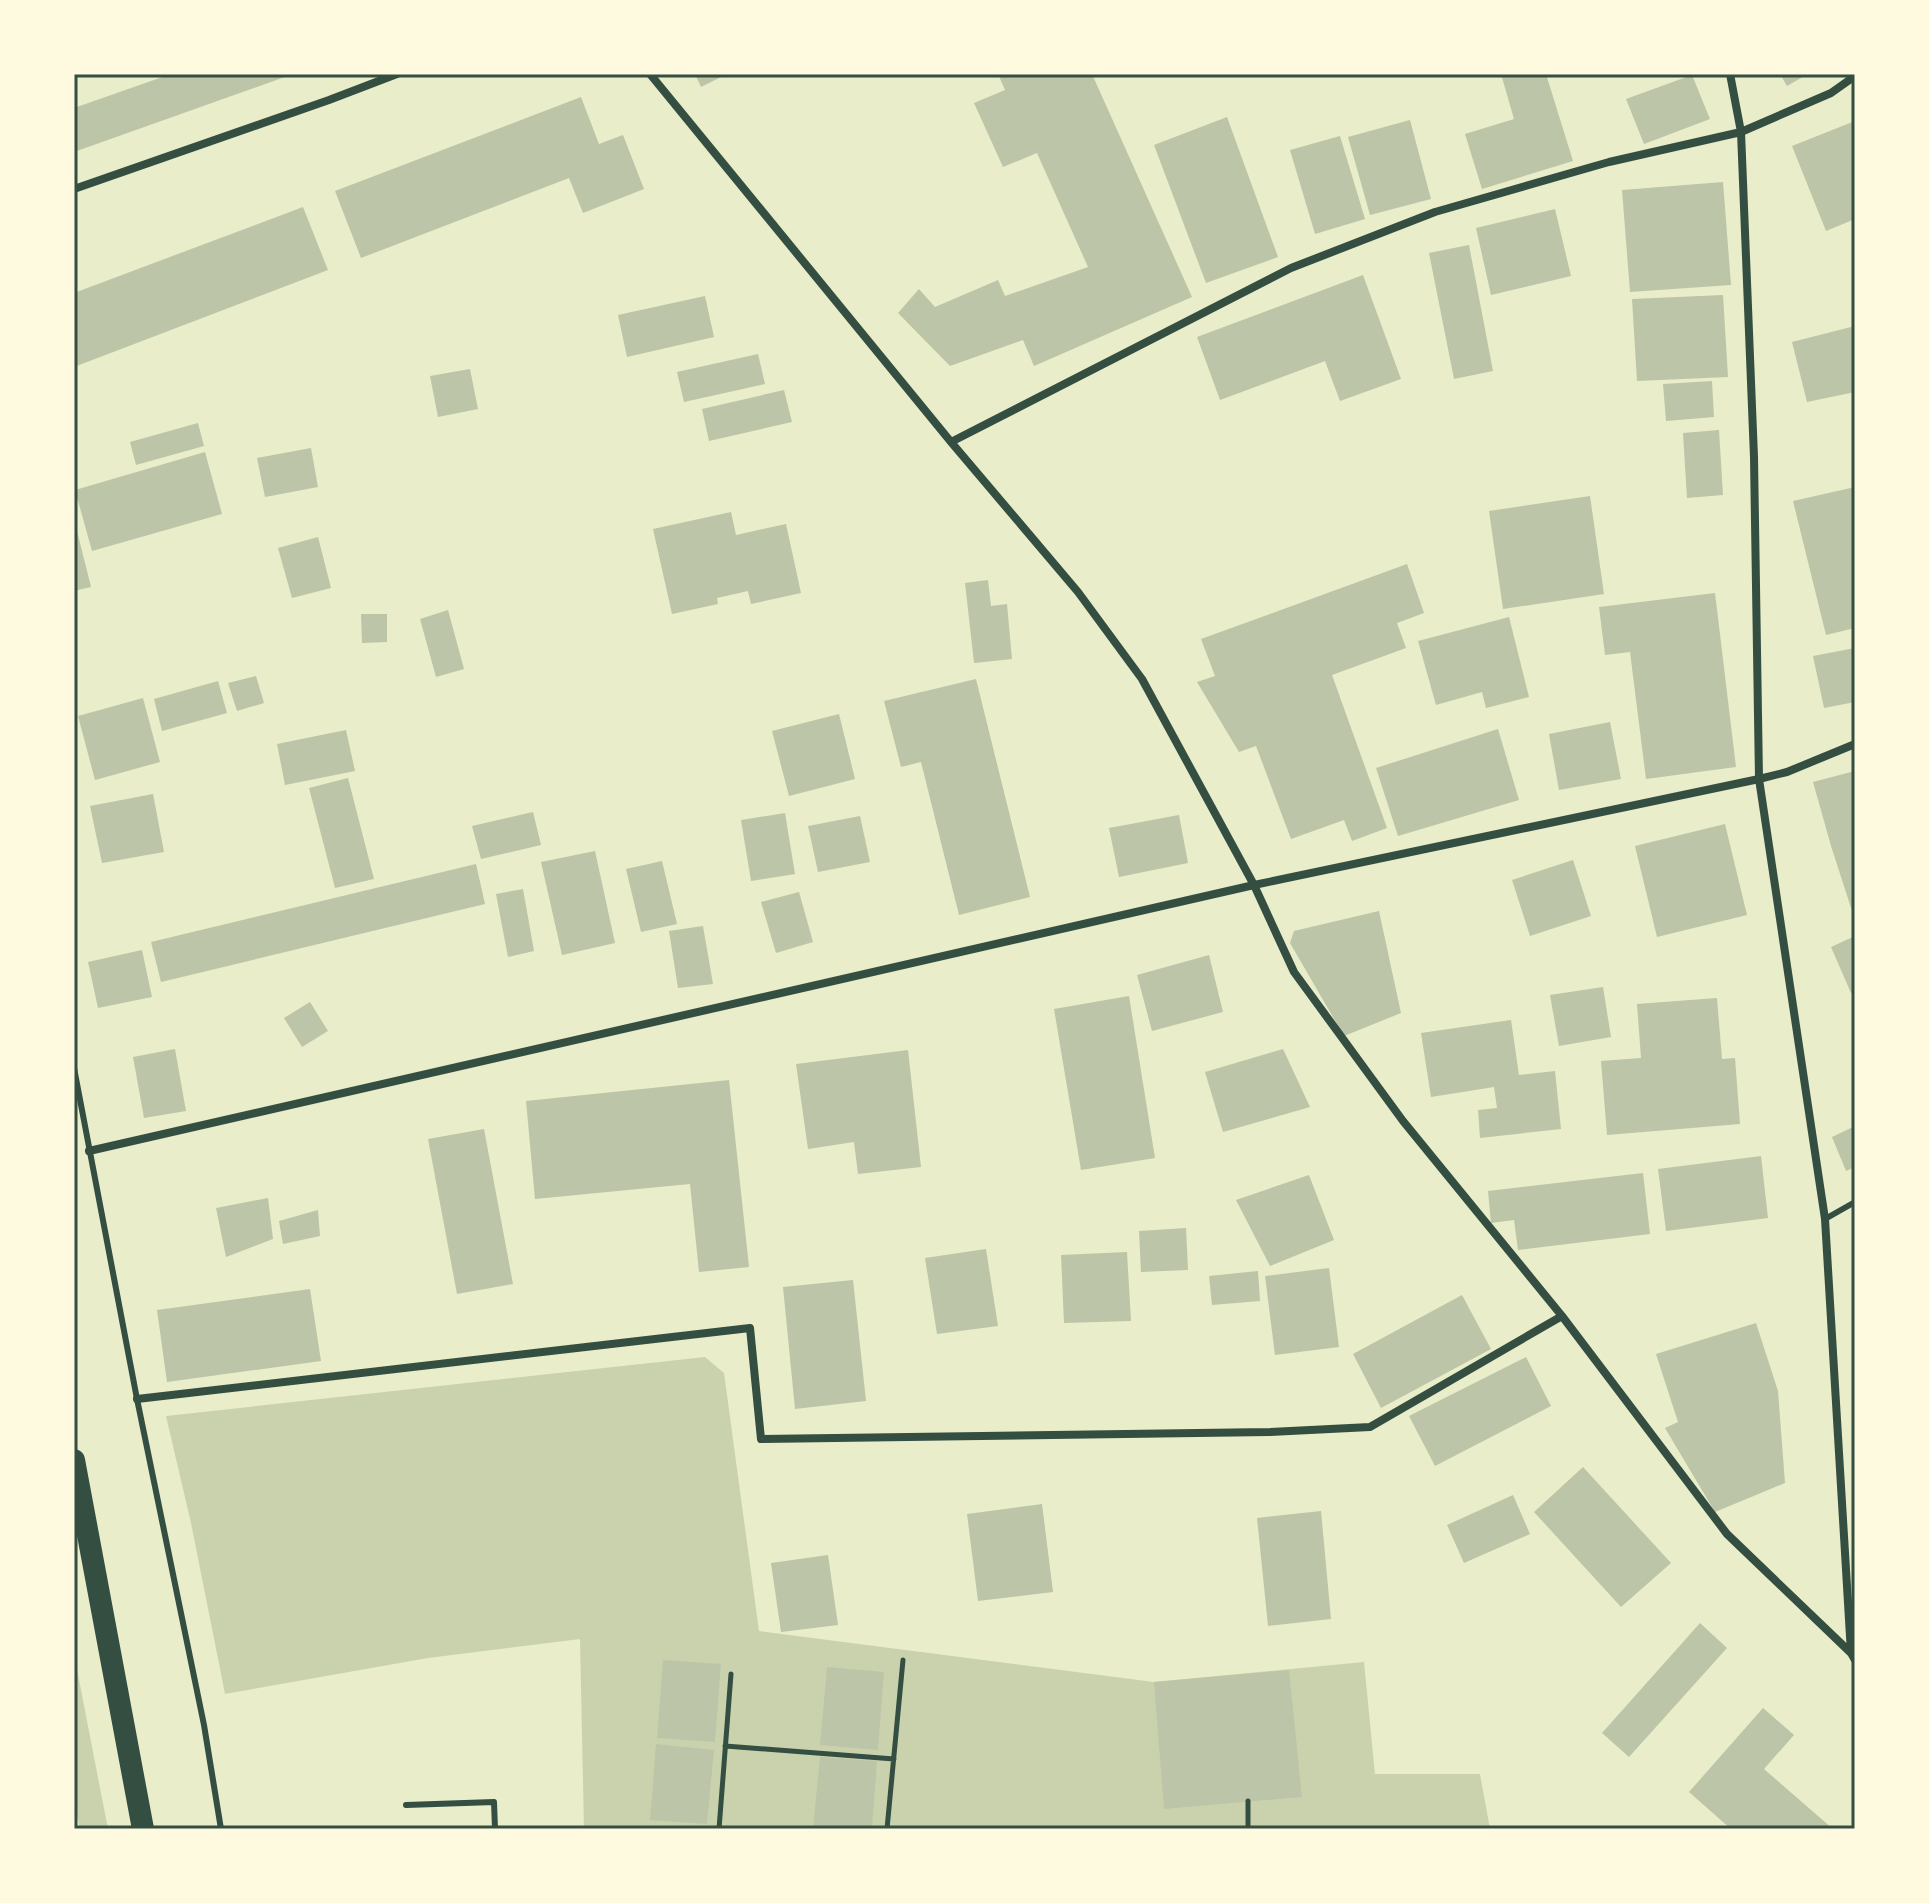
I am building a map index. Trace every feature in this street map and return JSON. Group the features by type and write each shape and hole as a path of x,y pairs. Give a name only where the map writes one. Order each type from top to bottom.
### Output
{"highway":[{"path":"74,1460 143,1829"}],"street":[{"path":"74,189 397,74"},
{"path":"650,74 1078,592 1142,679 1254,885 1294,972 1403,1121 1562,1316 1727,1534 1853,1657"},
{"path":"1730,74 1741,132 1754,457 1759,779 1825,1219 1853,1657"},
{"path":"951,442 1291,268 1435,212 1609,162 1741,132 1831,93 1855,76"},
{"path":"89,1151 1254,885 1759,779 1787,772 1855,744"},
{"path":"137,1399 750,1328 761,1439 1270,1432 1370,1427 1562,1316"}],"lane":[{"path":"74,1068 137,1399 204,1725 221,1829"},
{"path":"1825,1219 1855,1202"},
{"path":"406,1805 494,1802 495,1829"}],"path":[{"path":"887,1829 903,1660"},
{"path":"720,1829 731,1674"},
{"path":"725,1746 894,1759"},
{"path":"1248,1801 1248,1829"}],"green space":[{"path":"705,1357 724,1373 759,1631 1154,1682 1364,1662 1375,1774 1480,1774 1490,1829 584,1829 580,1639 428,1658 225,1694 166,1416"},
{"path":"74,1654 108,1829 80,1829 74,1800"}],"building":[{"path":"171,74 284,74 285,77 74,152 74,108"},
{"path":"695,74 727,74 701,87"},
{"path":"998,74 1092,74 1192,297 1034,366 1023,340 950,366 898,313 919,289 935,307 998,280 1005,296 1088,267 1037,153 1003,167 974,103 1005,90"},
{"path":"1501,74 1546,74 1573,161 1482,189 1465,134 1514,119"},
{"path":"1780,74 1808,74 1787,86"},
{"path":"1692,75 1710,119 1644,144 1626,99"},
{"path":"581,97 599,144 623,135 644,189 583,213 569,178 361,258 335,191"},
{"path":"1227,117 1278,257 1206,283 1154,145"},
{"path":"1410,120 1431,199 1370,215 1348,137"},
{"path":"1855,121 1855,219 1826,231 1792,146"},
{"path":"1340,136 1365,219 1315,234 1290,150"},
{"path":"1723,182 1731,285 1630,292 1622,190"},
{"path":"303,207 328,270 74,367 74,293"},
{"path":"1555,209 1571,276 1491,295 1476,228"},
{"path":"1469,245 1493,371 1454,379 1429,253"},
{"path":"1363,275 1401,379 1340,401 1325,361 1220,400 1197,337"},
{"path":"1723,295 1728,377 1637,381 1632,299"},
{"path":"705,296 714,337 627,357 618,315"},
{"path":"1855,326 1855,392 1807,402 1792,342"},
{"path":"758,354 765,384 684,402 677,372"},
{"path":"470,369 478,409 438,417 430,376"},
{"path":"1712,381 1714,417 1666,421 1663,384"},
{"path":"784,390 792,422 709,441 702,409"},
{"path":"198,423 204,446 136,465 130,442"},
{"path":"1719,430 1723,495 1687,498 1683,433"},
{"path":"311,448 318,487 265,497 257,458"},
{"path":"205,452 222,514 92,551 75,490"},
{"path":"1855,487 1855,628 1826,635 1793,501"},
{"path":"1590,496 1604,594 1503,609 1489,511"},
{"path":"731,512 736,535 786,524 801,593 751,604 748,591 717,598 718,604 672,614 653,529"},
{"path":"74,519 91,587 74,591"},
{"path":"318,537 331,588 292,598 278,548"},
{"path":"1407,564 1424,613 1397,623 1406,648 1332,675 1387,828 1352,841 1344,820 1291,839 1256,746 1239,752 1197,682 1215,676 1201,639"},
{"path":"988,580 991,606 1007,604 1012,659 974,663 965,583"},
{"path":"1715,593 1736,767 1646,779 1630,652 1605,655 1599,607"},
{"path":"448,610 464,669 436,677 420,619"},
{"path":"361,614 387,614 387,642 362,643"},
{"path":"1509,617 1529,697 1486,708 1482,692 1436,705 1418,641"},
{"path":"1855,648 1855,702 1824,708 1813,656"},
{"path":"256,676 264,703 237,711 228,683"},
{"path":"976,679 1030,897 959,915 921,762 901,767 884,701"},
{"path":"218,681 227,713 162,731 154,699"},
{"path":"143,698 160,762 95,780 78,716"},
{"path":"839,714 855,779 789,796 772,731"},
{"path":"1610,722 1621,779 1559,790 1549,734"},
{"path":"1498,729 1519,800 1398,836 1376,768"},
{"path":"346,730 355,771 285,785 277,744"},
{"path":"1855,771 1855,917 1854,917 1813,782"},
{"path":"348,778 374,879 335,888 309,788"},
{"path":"153,794 164,852 102,863 90,806"},
{"path":"533,812 541,845 481,859 472,826"},
{"path":"785,813 795,874 751,881 741,820"},
{"path":"1179,815 1188,863 1119,877 1109,828"},
{"path":"860,816 870,862 818,872 808,826"},
{"path":"1725,824 1747,915 1657,937 1635,846"},
{"path":"595,851 615,943 562,955 541,862"},
{"path":"1573,860 1591,916 1530,936 1512,880"},
{"path":"662,861 677,924 641,932 626,869"},
{"path":"476,864 485,904 161,982 151,942"},
{"path":"523,889 534,951 508,957 496,894"},
{"path":"799,892 813,942 776,953 761,902"},
{"path":"1379,911 1401,1013 1344,1036 1290,943 1294,931"},
{"path":"703,926 713,984 678,988 669,931"},
{"path":"1855,936 1855,991 1851,993 1831,947"},
{"path":"142,950 152,997 98,1008 88,962"},
{"path":"1209,955 1223,1012 1152,1031 1137,975"},
{"path":"1603,987 1611,1037 1559,1046 1550,995"},
{"path":"1129,996 1155,1158 1081,1170 1054,1009"},
{"path":"1717,998 1722,1059 1735,1058 1740,1124 1607,1135 1601,1061 1641,1058 1637,1004"},
{"path":"310,1002 328,1031 302,1047 284,1018"},
{"path":"1511,1020 1519,1075 1555,1071 1561,1129 1480,1138 1478,1110 1497,1108 1494,1087 1431,1097 1421,1033"},
{"path":"175,1049 186,1111 144,1118 133,1057"},
{"path":"1283,1049 1310,1107 1223,1132 1205,1072"},
{"path":"908,1050 921,1167 858,1174 854,1142 808,1149 796,1064"},
{"path":"729,1080 749,1267 699,1272 690,1184 535,1199 526,1101"},
{"path":"1855,1126 1855,1167 1846,1171 1832,1137"},
{"path":"484,1129 513,1284 457,1294 428,1139"},
{"path":"1761,1156 1768,1218 1666,1231 1658,1169"},
{"path":"1643,1173 1650,1234 1518,1250 1514,1220 1491,1223 1488,1191"},
{"path":"1309,1175 1334,1240 1270,1266 1236,1200"},
{"path":"268,1198 273,1239 226,1257 216,1208"},
{"path":"318,1210 320,1236 283,1244 279,1221"},
{"path":"1186,1228 1188,1270 1141,1272 1139,1231"},
{"path":"986,1249 998,1326 937,1334 925,1258"},
{"path":"1127,1252 1131,1321 1064,1323 1061,1255"},
{"path":"1329,1268 1339,1347 1275,1355 1265,1276"},
{"path":"1258,1271 1260,1301 1212,1305 1209,1276"},
{"path":"853,1280 866,1401 795,1409 783,1287"},
{"path":"310,1289 321,1361 167,1382 157,1310"},
{"path":"1462,1295 1491,1349 1381,1408 1353,1354"},
{"path":"1756,1323 1778,1391 1785,1483 1715,1512 1665,1428 1678,1422 1656,1354"},
{"path":"1526,1357 1551,1406 1435,1466 1409,1416"},
{"path":"1583,1467 1671,1563 1621,1607 1534,1512"},
{"path":"1513,1495 1530,1534 1464,1563 1447,1525"},
{"path":"1042,1504 1053,1592 978,1601 967,1514"},
{"path":"1321,1511 1331,1619 1268,1626 1257,1518"},
{"path":"828,1555 838,1625 781,1632 771,1563"},
{"path":"1700,1623 1727,1648 1629,1757 1602,1733"},
{"path":"663,1660 721,1664 715,1742 657,1738"},
{"path":"827,1667 884,1672 878,1750 820,1745"},
{"path":"1289,1670 1302,1797 1164,1809 1154,1682"},
{"path":"1763,1708 1794,1735 1764,1769 1833,1829 1731,1829 1689,1792"},
{"path":"656,1744 714,1750 707,1824 650,1820"},
{"path":"820,1757 877,1761 872,1829 813,1829"}]}
